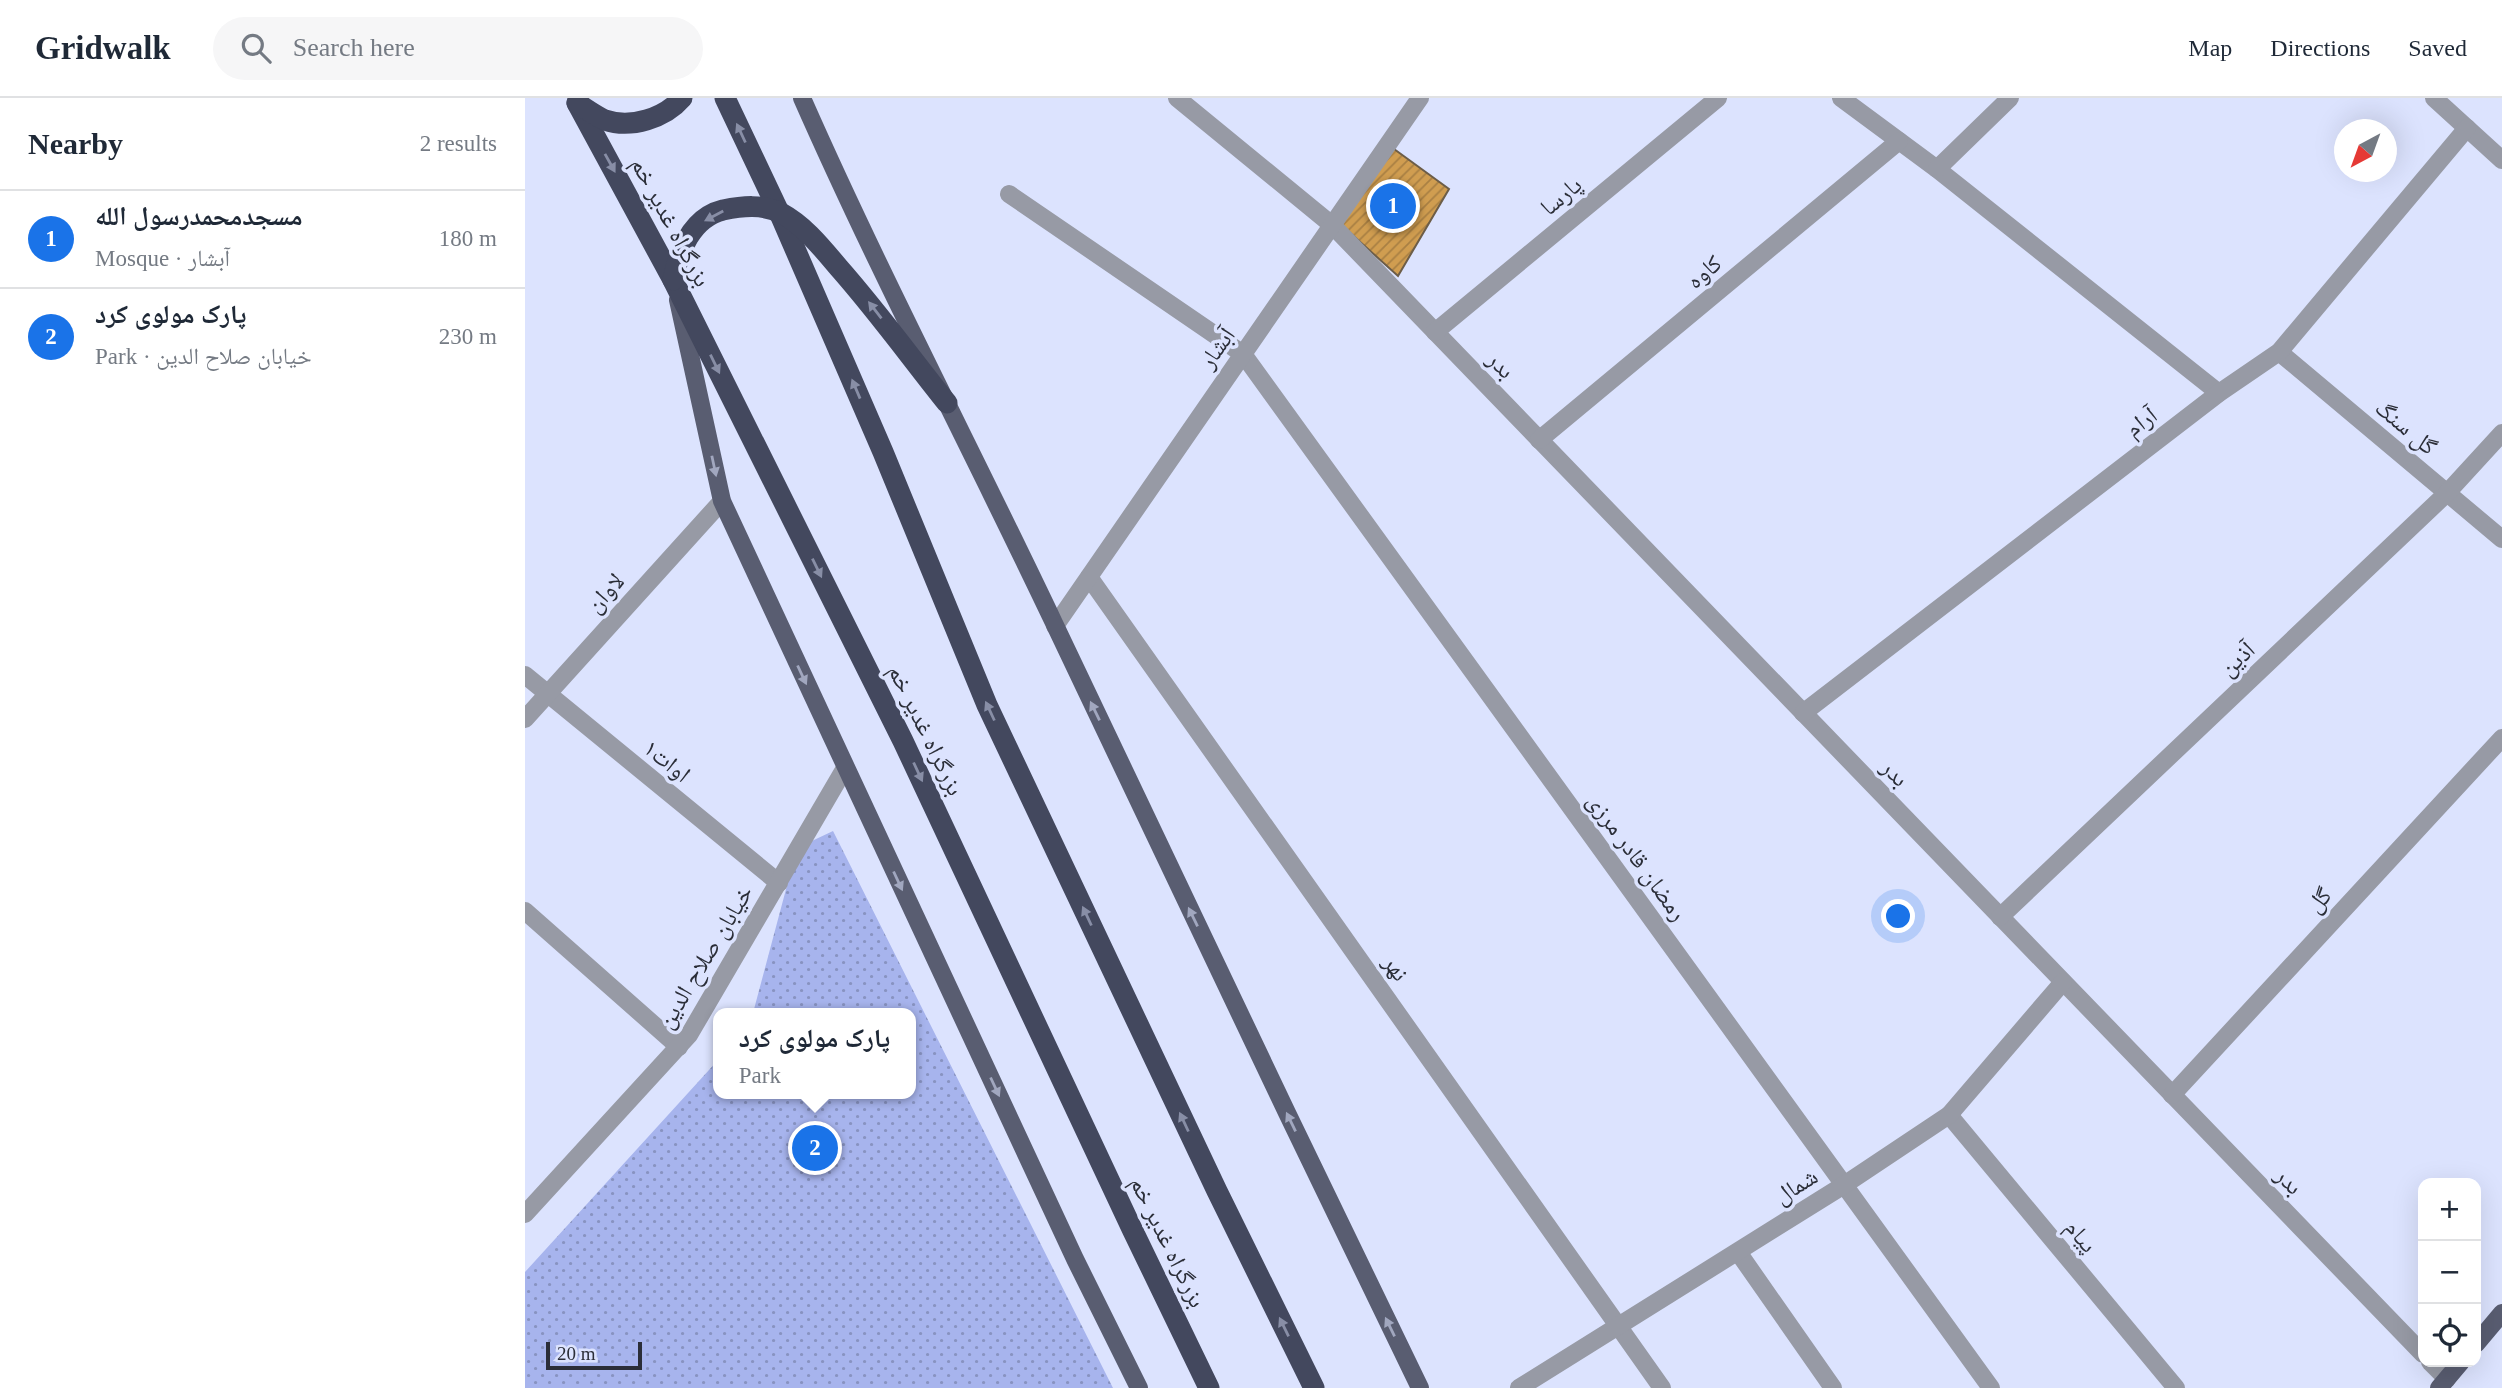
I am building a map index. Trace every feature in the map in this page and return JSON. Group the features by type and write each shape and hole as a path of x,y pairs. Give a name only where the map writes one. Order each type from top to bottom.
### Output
{"highway":[{"path":"575,101 607,120 641,123 673,109 681,98"},
{"path":"725,98 779,212 883,452 987,705 1211,1178 1314,1388"},
{"name":"بزرگراه غدیر خم","path":"575,101 673,280 903,741 1209,1388"},
{"path":"673,280 677,258 689,233 715,212 747,205 779,212 808,232 860,292 947,403"}],"main road":[{"path":"802,98 841,187 1055,626 1420,1388"},
{"path":"673,280 722,501 1075,1259 1139,1388"},
{"path":"2481,1338 2502,1313"},
{"path":"2442,1383 2456,1367"}],"street":[{"name":"بدر","path":"1177,98 1332,225 2418,1349"},
{"name":"آبشار","path":"1055,626 1420,98"},
{"name":"پارسا","path":"1435,332 1718,98"},
{"path":"1841,98 1937,169 2219,393"},
{"path":"1937,169 2010,98"},
{"path":"2434,98 2502,160"},
{"name":"آرام","path":"1803,713 2219,393 2279,352 2467,128"},
{"name":"کاوه","path":"1539,440 1899,141"},
{"name":"رمضان قادر مرزی","path":"1009,194 1243,354 1991,1388"},
{"name":"گل سنگ","path":"2279,352 2502,539"},
{"name":"آذین","path":"2000,917 2447,493 2502,433"},
{"name":"لاوان","path":"525,719 722,501"},
{"name":"نهر","path":"1089,577 1663,1388"},
{"name":"اوات۱","path":"525,675 779,883"},
{"name":"گل","path":"2172,1095 2502,738"},
{"name":"خیابان صلاح الدین","path":"525,1214 689,1035 845,768"},
{"path":"525,911 679,1047"},
{"name":"شمال","path":"1519,1388 1844,1185 1949,1115 2063,982"},
{"name":"پیام","path":"1949,1115 2176,1388"},
{"path":"1738,1252 1833,1388"},
{"path":"2433,1367 2442,1383"}],"shaded area":[{"path":"833,831 1113,1388 525,1388 525,1272 713,1066 713,1099 916,1099 916,1008 754,1008 797,848"}],"building":[{"path":"1383,141 1449,189 1398,276 1338,222"}],"place":[{"name":"مسجدمحمدرسول الله","path":"1393,206"},
{"name":"پارک مولوی کرد","path":"815,1148"}]}
